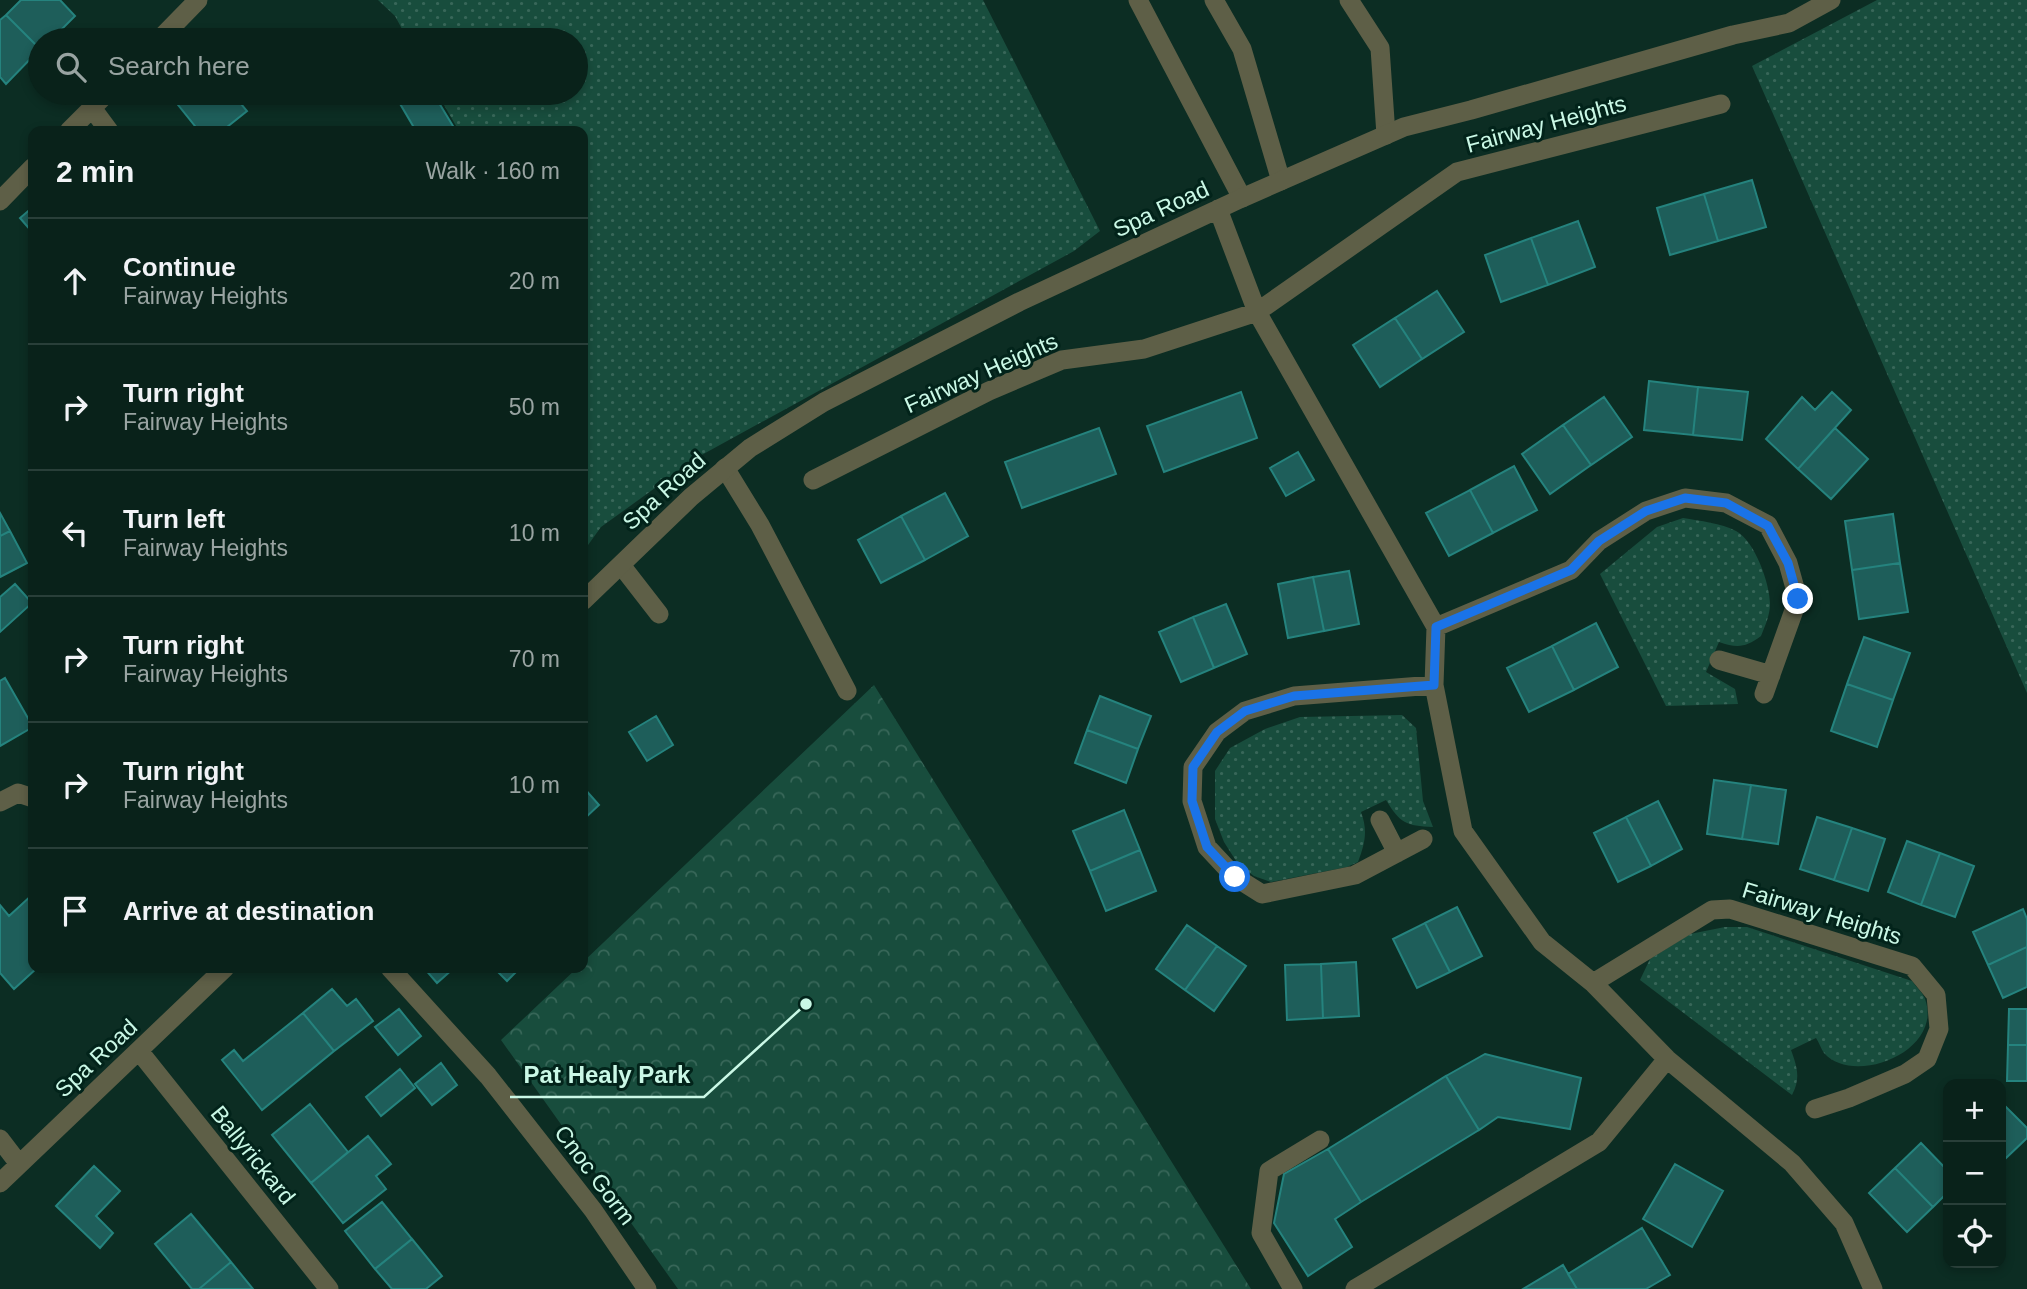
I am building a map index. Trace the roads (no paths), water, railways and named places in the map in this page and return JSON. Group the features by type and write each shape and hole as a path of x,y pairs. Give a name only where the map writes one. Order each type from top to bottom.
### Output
{"street":[{"path":"171,28 198,0"},
{"path":"1138,0 1242,198"},
{"path":"1214,0 1242,49 1281,181"},
{"path":"1349,0 1380,48 1386,135"},
{"name":"Spa Road","path":"588,596 691,497 750,448 824,402 1019,302 1242,198 1404,127 1733,35 1790,23 1831,0"},
{"name":"Fairway Heights","path":"813,480 989,391 1062,360 1144,349 1257,312 1457,173 1721,104"},
{"path":"74,126 95,105"},
{"path":"92,108 106,126"},
{"path":"0,201 28,172"},
{"path":"1218,209 1257,312 1436,627 1434,685 1463,831 1542,942 1593,983 1667,1059 1792,1163 1844,1223 1873,1289"},
{"path":"725,468 760,525 847,691"},
{"path":"1436,627 1571,570 1599,541 1646,511 1685,498 1726,503 1768,526 1788,563 1798,599 1764,694"},
{"path":"621,565 659,614"},
{"path":"1719,660 1771,675"},
{"path":"1423,839 1355,875 1262,894 1235,877 1207,847 1192,801 1193,767 1217,732 1245,711 1294,696 1434,685"},
{"path":"0,802 18,793 28,796"},
{"path":"1380,820 1397,853"},
{"name":"Fairway Heights","path":"1593,983 1712,910 1730,909 1912,966 1936,995 1939,1028 1927,1059 1905,1074 1815,1109"},
{"name":"Spa Road","path":"0,1183 139,1051 212,973"},
{"name":"Cnoc Gorm","path":"395,973 488,1076 593,1210 647,1289"},
{"name":"Ballyrickard","path":"139,1051 329,1289"},
{"path":"1355,1289 1599,1142 1667,1059"},
{"path":"0,1139 19,1164"},
{"path":"1293,1289 1261,1233 1269,1171 1320,1140"}],"place":[{"name":"Pat Healy Park","path":"806,1004"}]}
